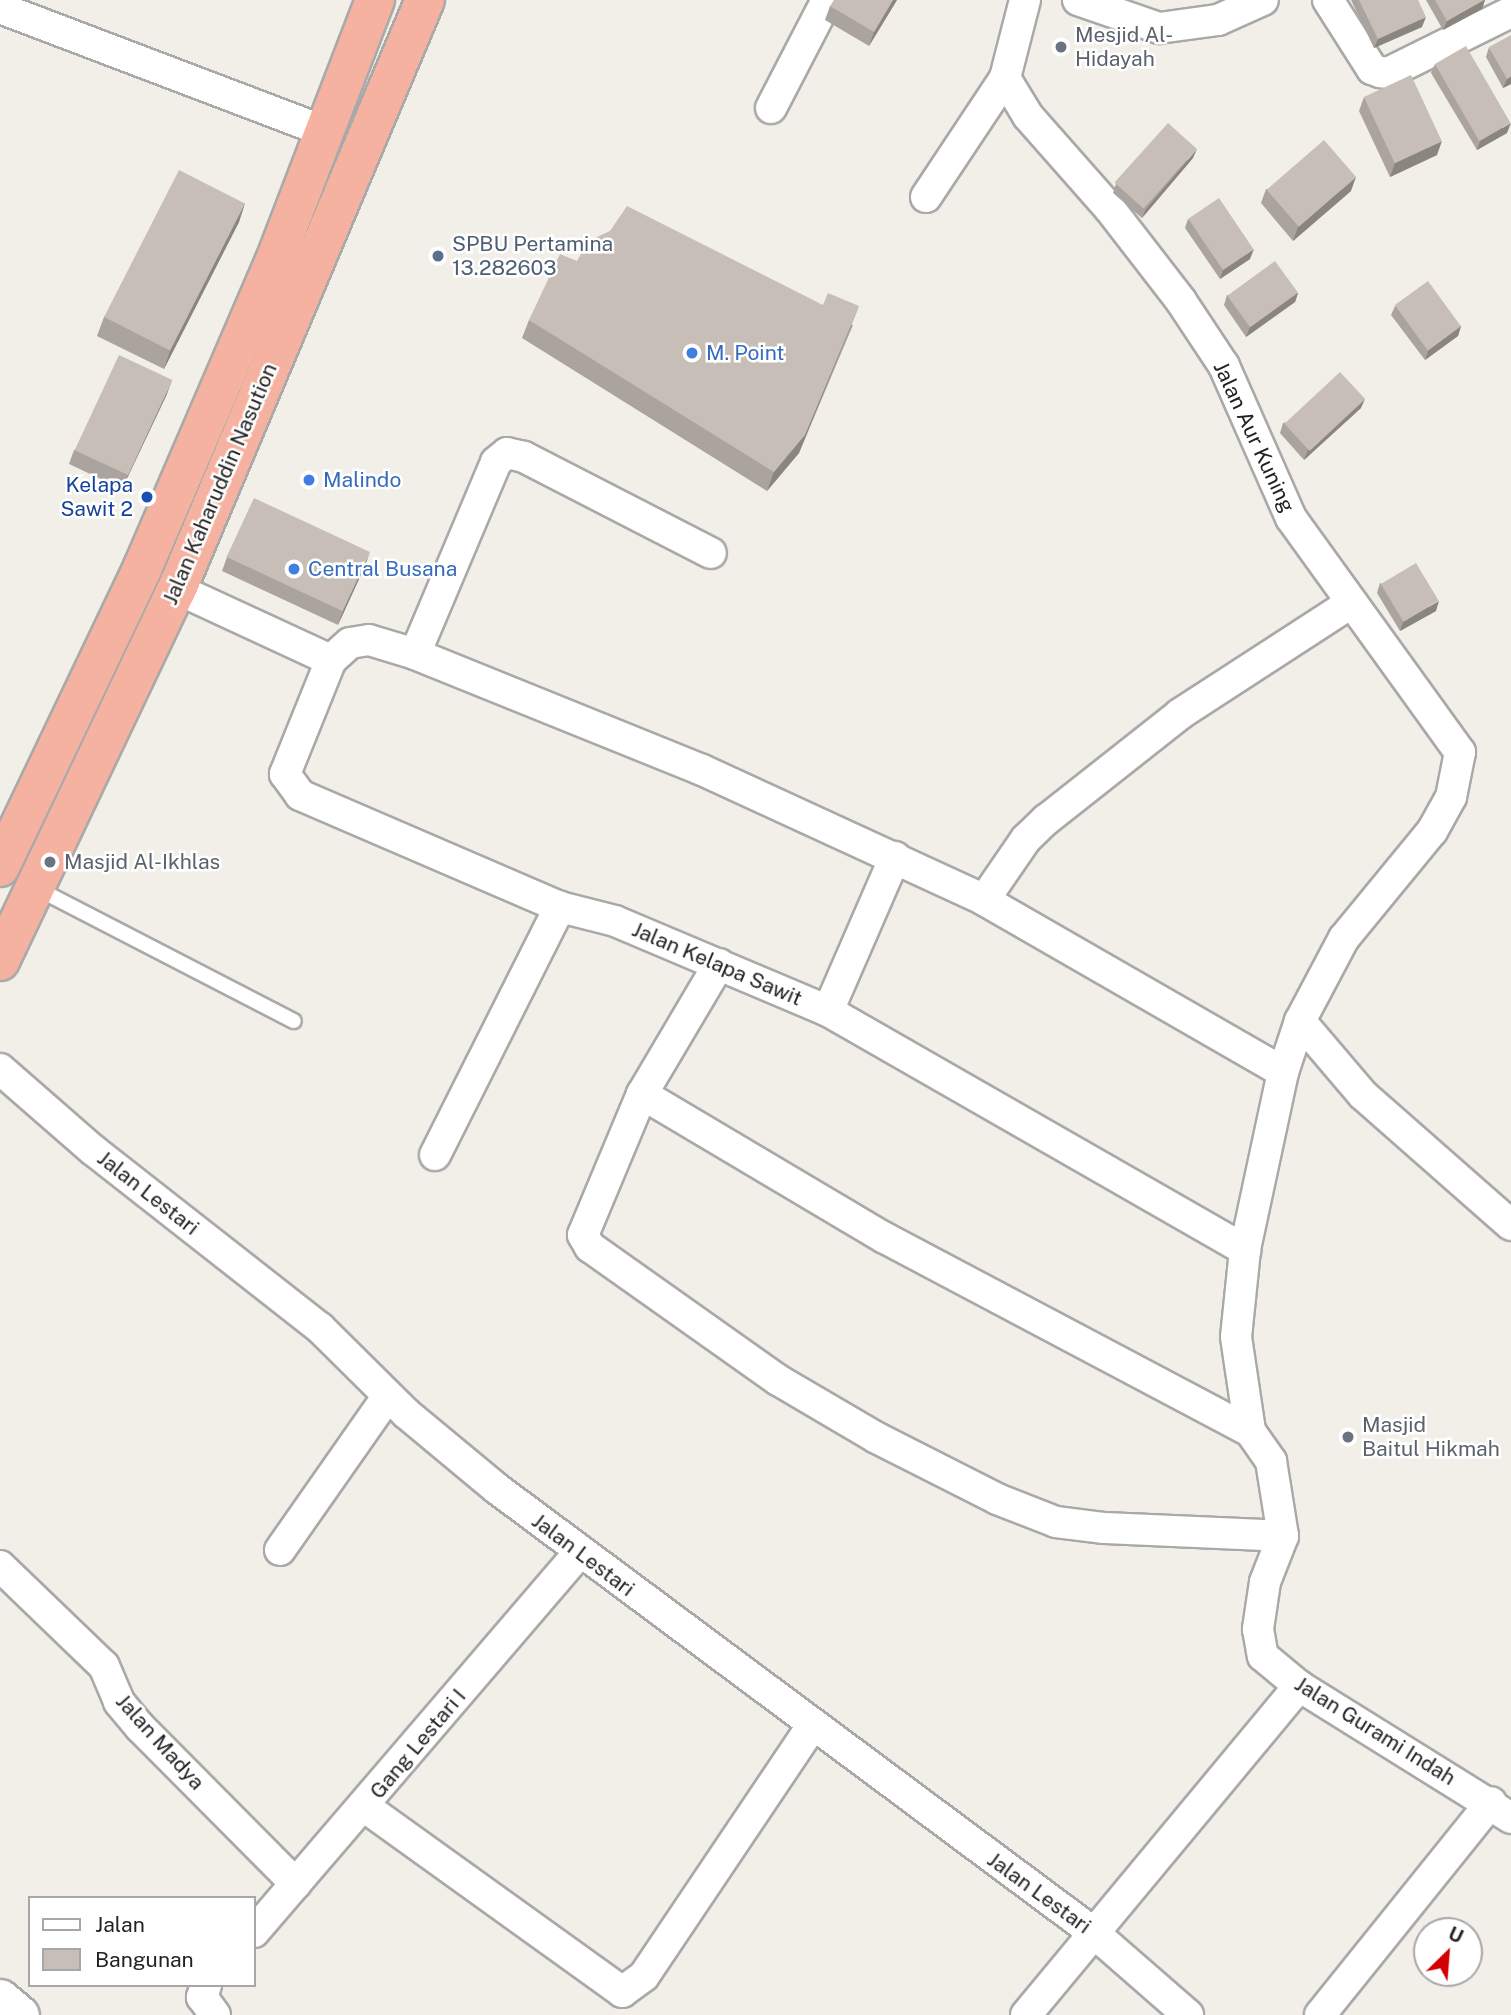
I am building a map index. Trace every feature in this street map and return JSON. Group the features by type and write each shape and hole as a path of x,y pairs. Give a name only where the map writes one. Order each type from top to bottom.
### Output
{"highway":[{"name":"Jalan Kaharuddin Nasution","path":"0,961 177,589 326,132 375,0"},
{"name":"Jalan Kaharuddin Nasution","path":"0,867 142,569 253,359 425,0"}],"street":[{"path":"771,108 774,95 827,0"},
{"path":"926,197 1005,78 1025,0"},
{"path":"1078,0 1158,28 1218,20 1263,0"},
{"path":"1328,0 1372,69 1380,72 1511,12"},
{"path":"0,9 326,132"},
{"name":"Jalan Aur Kuning","path":"1005,78 1028,116 1110,209 1181,301 1224,366 1291,518 1461,752 1451,797 1432,831 1344,938 1300,1021 1283,1072 1245,1250 1236,1337 1250,1431"},
{"path":"415,654 496,462 507,453 524,457 710,553"},
{"path":"177,589 331,660 360,639 415,654 702,770 984,900 1283,1072"},
{"path":"984,900 1027,839 1046,820 1180,714 1351,603"},
{"name":"Jalan Kelapa Sawit","path":"331,660 285,774 290,787 300,795 560,907 615,921 828,1011 1245,1250"},
{"path":"828,1011 895,857"},
{"path":"436,1155 560,907"},
{"path":"642,1094 885,1238 1250,1431 1272,1461 1283,1536 1056,1522 996,1499 875,1437 778,1380 585,1241 588,1221 642,1094 719,964"},
{"path":"1300,1021 1363,1095 1511,1224"},
{"name":"Jalan Lestari","path":"0,1069 93,1150 320,1328 388,1396 579,1553 1094,1933 1188,2015"},
{"path":"280,1550 388,1396"},
{"name":"Jalan Gurami Indah","path":"1283,1536 1265,1582 1258,1629 1263,1656 1299,1686 1501,1810"},
{"name":"Gang Lestari I","path":"256,1930 365,1807 579,1553"},
{"name":"Jalan Madya","path":"0,1566 104,1667 119,1702 140,1727 296,1884"},
{"path":"1026,2015 1299,1686"},
{"path":"365,1807 622,1992 644,1976 812,1726"},
{"path":"1320,2015 1501,1810"},
{"path":"205,1987 202,1997 215,2015"},
{"path":"0,1998 20,2015"}],"lane":[{"path":"35,887 294,1021"}],"building":[{"path":"834,0 893,0 874,32 830,6"},
{"path":"1359,0 1418,0 1426,17 1378,39"},
{"path":"1435,0 1484,0 1447,21"},
{"path":"1511,35 1511,76 1507,79 1489,47"},
{"path":"1466,46 1510,123 1479,141 1435,64"},
{"path":"1411,75 1442,141 1395,163 1364,97"},
{"path":"1168,123 1197,149 1143,209 1114,182"},
{"path":"1324,140 1356,177 1299,227 1267,190"},
{"path":"179,170 245,204 170,351 104,317"},
{"path":"1219,198 1254,249 1223,270 1188,219"},
{"name":"M. Point","path":"627,206 823,305 828,293 859,306 805,435 774,472 529,320 560,254 577,261 588,241 610,231"},
{"path":"1275,261 1298,293 1250,327 1227,296"},
{"path":"1428,281 1461,326 1428,350 1395,305"},
{"path":"119,355 172,380 128,475 75,450"},
{"path":"1340,372 1365,399 1310,451 1284,424"},
{"name":"Central Busana","path":"254,498 370,552 343,611 227,557"},
{"path":"1416,563 1439,601 1404,622 1381,584"}],"place":[{"name":"Mesjid Al- Hidayah","path":"1061,47"},
{"name":"SPBU Pertamina 13.282603","path":"438,256"},
{"name":"M. Point","path":"692,353"},
{"name":"Malindo","path":"309,480"},
{"name":"Kelapa Sawit 2","path":"147,497"},
{"name":"Central Busana","path":"294,569"},
{"name":"Masjid Al-Ikhlas","path":"50,862"},
{"name":"Masjid Baitul Hikmah","path":"1348,1437"}]}
